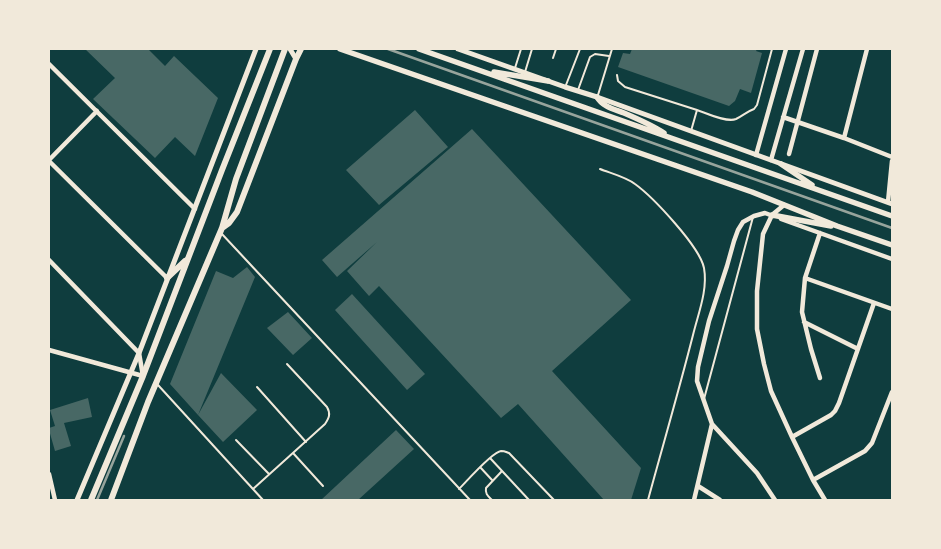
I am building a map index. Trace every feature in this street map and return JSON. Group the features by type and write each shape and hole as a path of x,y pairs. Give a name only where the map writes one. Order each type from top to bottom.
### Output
{"main road":[{"path":"91,500 143,376 270,49"},
{"path":"111,500 156,383 221,230 236,180 285,49"},
{"path":"221,230 230,223 237,212 301,49"},
{"path":"340,49 752,192 892,245"},
{"path":"419,49 892,216"},
{"path":"478,69 548,81"},
{"path":"597,97 603,104 656,128 670,138"},
{"path":"781,164 820,190"},
{"path":"772,215 827,226 838,226"},
{"path":"167,278 188,258"}],"street":[{"path":"77,500 139,353 256,49"},
{"path":"290,49 296,58"},
{"path":"458,49 890,203 892,161"},
{"path":"756,155 786,49"},
{"path":"771,160 803,49"},
{"path":"789,154 817,49"},
{"path":"844,138 867,49"},
{"path":"49,64 195,209"},
{"path":"97,110 49,160 167,278"},
{"path":"783,117 892,157"},
{"path":"784,205 772,215 763,234 757,290 757,329 771,391 813,480 826,500"},
{"path":"775,500 756,473 712,424 697,380 698,367 709,321 738,230 743,222 764,213 892,258"},
{"path":"820,233 805,278 802,312 810,349 820,378"},
{"path":"49,260 139,353 143,376 49,350"},
{"path":"805,278 892,308"},
{"path":"792,437 835,411 874,303"},
{"path":"804,322 858,349"},
{"path":"813,480 865,451 872,443 892,392"},
{"path":"694,500 712,424"},
{"path":"49,474 55,500"},
{"path":"698,486 720,500"}],"lane":[{"path":"515,69 521,49"},
{"path":"525,72 532,49"},
{"path":"553,58 556,49"},
{"path":"565,87 580,49"},
{"path":"597,97 612,49"},
{"path":"617,75 618,81 625,87 728,121 736,119 757,106 772,49"},
{"path":"577,91 590,58 595,54 609,56"},
{"path":"691,131 697,110"},
{"path":"600,169 634,182 654,200 691,242 701,259 704,269 704,289 700,306 648,500"},
{"path":"704,401 754,216"},
{"path":"221,230 470,500"},
{"path":"253,489 306,442 325,424 329,417 330,412 327,407 287,364"},
{"path":"156,383 263,500"},
{"path":"257,387 306,442"},
{"path":"236,440 269,474"},
{"path":"459,489 490,458 502,451 509,453 554,500"},
{"path":"293,453 323,486"},
{"path":"490,458 529,500"},
{"path":"480,467 493,481"},
{"path":"492,500 485,491 486,488 502,471"}],"building":[{"path":"85,49 148,49 165,66 174,56 218,98 195,156 175,137 155,158 93,99 115,78"},
{"path":"632,49 757,49 756,51 762,53 751,93 740,89 735,101 729,106 618,67 623,53 630,54"},
{"path":"415,110 448,147 379,205 346,170"},
{"path":"472,129 631,300 552,371 641,468 631,500 604,500 518,404 501,418 379,286 369,296 347,271 377,242 337,277 322,260"},
{"path":"247,267 255,277 198,415 170,384 216,271 233,278"},
{"path":"352,294 425,374 407,390 335,310"},
{"path":"288,312 312,338 293,355 267,328"},
{"path":"221,373 257,410 223,442 198,415"},
{"path":"88,398 92,417 64,423 71,446 55,451 49,430 49,428 55,426 50,410"},
{"path":"396,430 414,449 358,500 321,500"}],"railway":[{"path":"388,49 892,228"},
{"path":"97,500 124,436"}]}
